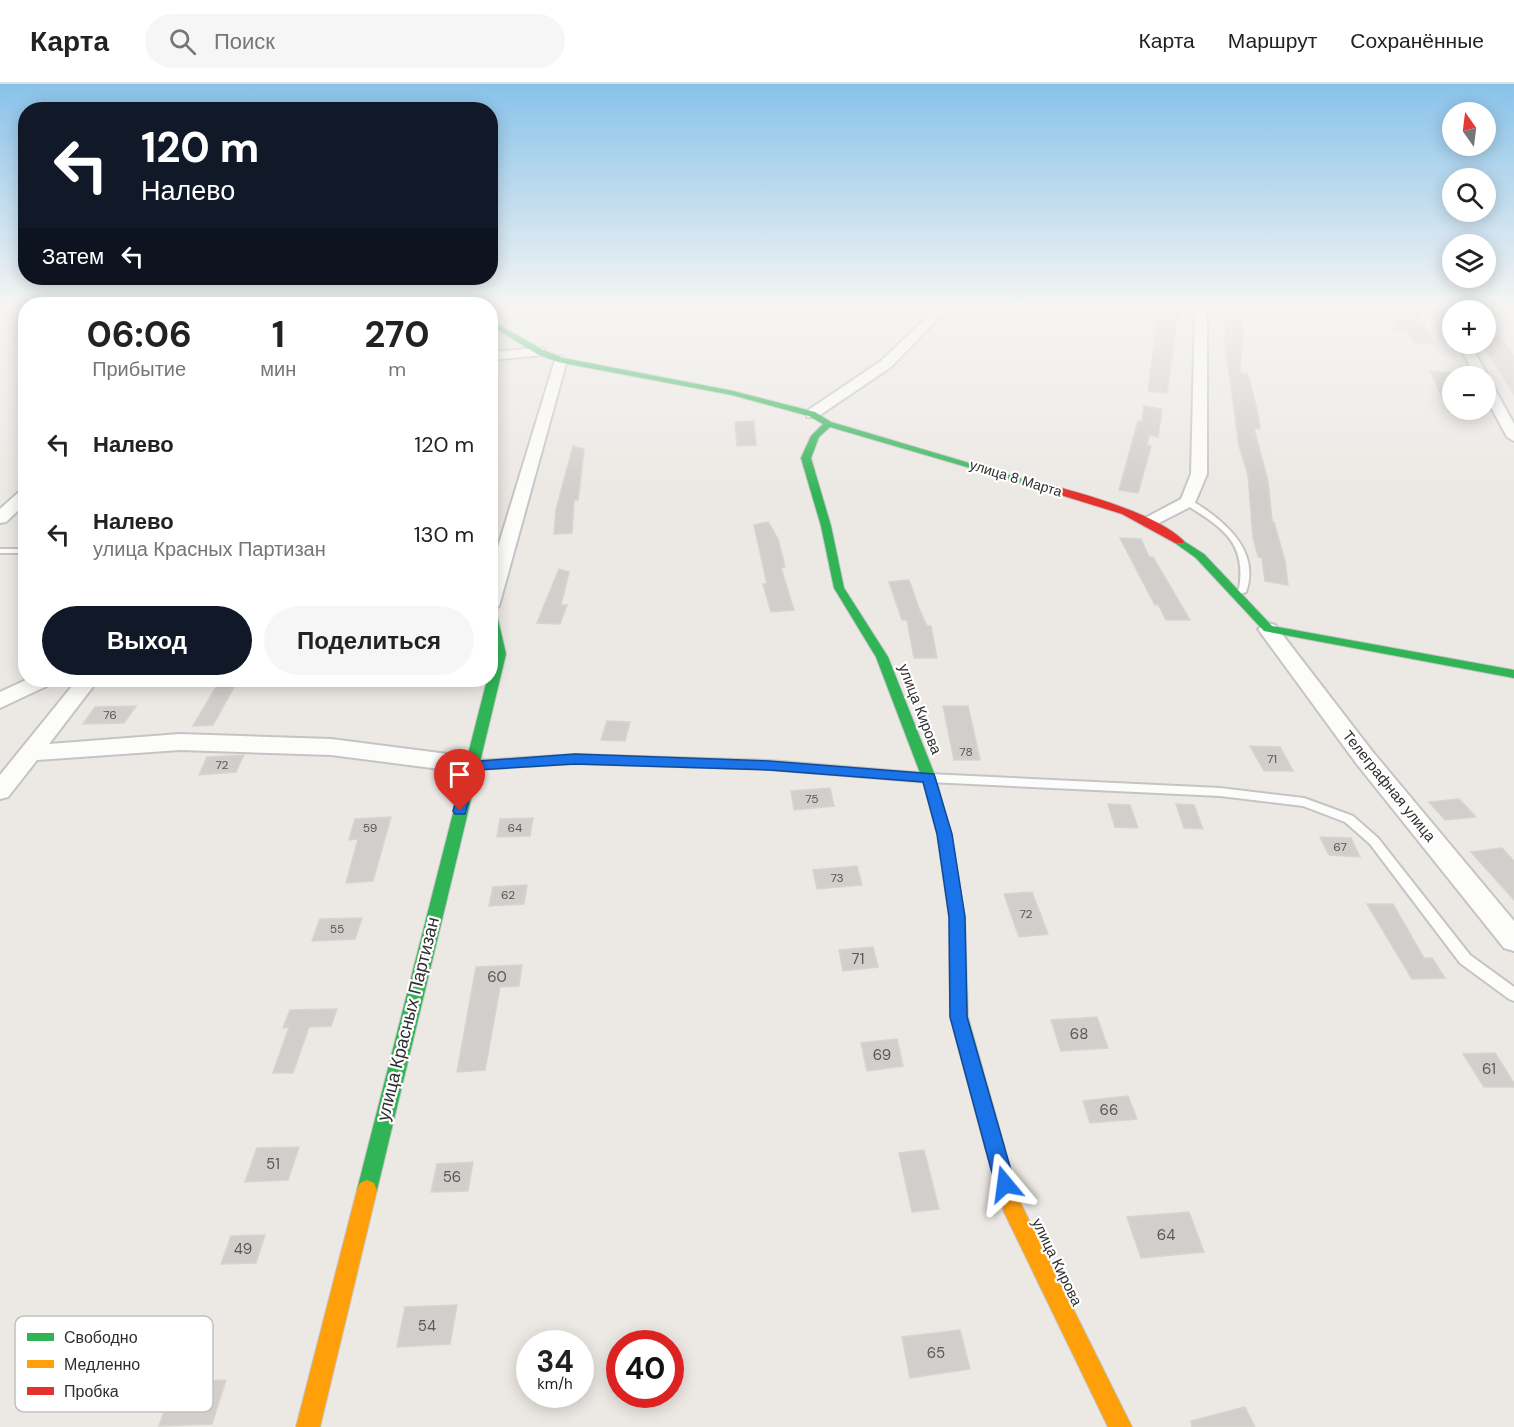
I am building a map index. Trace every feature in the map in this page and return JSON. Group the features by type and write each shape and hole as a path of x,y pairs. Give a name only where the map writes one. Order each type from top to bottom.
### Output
{"street":[{"path":"498,579 558,370"},
{"name":"улица 8 Марта","path":"611,370 733,393 812,414 828,423 1078,496 1151,522 1200,556 1268,629"},
{"path":"812,414 878,370"},
{"path":"1151,522 1188,502 1199,474 1201,370"},
{"path":"1496,404 1514,437"},
{"name":"улица Кирова","path":"828,423 814,436 806,458 826,526 839,588 882,657 929,778 944,834 957,917 959,1017 1011,1205 1120,1427"},
{"path":"0,518 18,501"},
{"path":"498,544 509,543"},
{"path":"1268,629 1514,674"},
{"name":"Телеграфная улица","path":"1268,629 1364,757 1514,940"},
{"name":"улица Красных Партизан","path":"498,642 501,654 498,665"},
{"path":"0,701 28,687"},
{"path":"0,791 82,687"},
{"name":"улица Красных Партизан","path":"308,1427 492,687"},
{"path":"30,753 203,743 331,747 471,765"}],"lane":[{"path":"1188,502 1230,531 1241,546 1246,579 1243,590 1235,593"},
{"path":"0,551 18,551"},
{"path":"471,765 587,759 769,765 929,778 1220,792 1304,802 1349,819 1374,841 1465,959 1514,995"}],"building":[{"path":"1151,370 1170,370 1167,393 1148,391"},
{"path":"1229,370 1240,370 1240,373 1248,374 1260,429 1254,428 1268,481 1272,521 1285,561 1288,585 1265,581 1262,558 1258,557 1253,537 1248,475 1239,446"},
{"path":"1498,370 1514,370 1514,394"},
{"path":"1430,371 1442,372 1442,397"},
{"path":"1144,406 1162,409 1158,437 1149,435 1147,445 1151,446 1138,493 1119,490 1138,421 1142,422"},
{"path":"754,421 756,445 737,446 735,422"},
{"path":"573,446 584,449 578,500 574,500 572,533 554,534 556,510"},
{"path":"768,522 778,539 785,567 781,568 794,610 771,612 763,584 767,584 754,525"},
{"path":"1120,538 1141,539 1149,557 1153,557 1190,620 1166,620 1158,604 1155,605"},
{"path":"559,569 569,572 561,605 567,605 560,624 537,623"},
{"path":"909,580 927,626 931,626 937,658 914,658 907,620 902,620 889,582"},
{"path":"216,687 234,687 213,725 193,726"},
{"path":"136,706 124,723 83,724 95,707"},
{"path":"943,706 968,706 980,760 954,760"},
{"path":"607,721 630,722 625,741 601,740"},
{"path":"1250,746 1280,747 1293,771 1264,771"},
{"path":"244,755 236,772 199,775 207,757"},
{"path":"830,788 834,806 794,810 791,791"},
{"path":"1459,799 1476,817 1445,820 1429,802"},
{"path":"1108,804 1130,805 1138,828 1115,827"},
{"path":"1176,804 1194,805 1203,829 1184,828"},
{"path":"391,817 373,881 346,883 358,839 349,840 355,819"},
{"path":"533,818 530,836 497,837 500,819"},
{"path":"1320,837 1351,838 1360,857 1329,855"},
{"path":"1502,848 1514,861 1514,900 1471,852"},
{"path":"857,866 862,885 817,889 813,870"},
{"path":"527,885 524,904 489,906 493,887"},
{"path":"1032,892 1048,934 1019,937 1004,894"},
{"path":"1367,904 1393,904 1424,958 1432,958 1445,978 1412,979"},
{"path":"362,918 355,939 312,941 320,919"},
{"path":"873,947 878,967 843,971 839,950"},
{"path":"522,965 519,986 500,987 485,1070 457,1072 476,967"},
{"path":"337,1009 331,1026 309,1027 293,1073 273,1073 289,1027 283,1028 290,1010"},
{"path":"1097,1017 1108,1048 1061,1051 1051,1020"},
{"path":"897,1039 903,1066 867,1071 861,1043"},
{"path":"1495,1053 1514,1083 1514,1087 1484,1087 1463,1054"},
{"path":"1128,1096 1137,1119 1090,1123 1083,1101"},
{"path":"299,1147 288,1180 245,1182 257,1148"},
{"path":"924,1150 939,1209 912,1212 899,1153"},
{"path":"473,1162 468,1191 431,1192 437,1164"},
{"path":"1189,1212 1204,1252 1141,1258 1127,1217"},
{"path":"265,1235 256,1263 221,1264 231,1236"},
{"path":"457,1305 450,1344 397,1347 405,1307"},
{"path":"960,1330 970,1369 910,1378 902,1337"},
{"path":"213,1380 226,1380 212,1424 159,1426 164,1412 213,1412"},
{"path":"1245,1407 1255,1427 1192,1427 1191,1421"}],"traffic: fast":[{"path":"611,370 733,393 812,414 828,424 1028,482"},
{"path":"828,424 815,436 806,458 826,526 839,588 882,657 929,778 944,834 957,917 959,1017 995,1148"},
{"path":"1179,541 1200,556 1268,629 1514,674"},
{"path":"498,645 500,654 498,662"},
{"path":"367,1190 492,687"}],"traffic: slow":[{"path":"995,1148 1011,1205 1120,1427"},
{"path":"308,1427 367,1190"}],"traffic: jam":[{"path":"1028,482 1125,512 1144,520 1179,541"}],"route":[{"path":"460,811 471,765 575,759 769,765 929,778 944,834 957,917 959,1017 1005,1184"}]}
